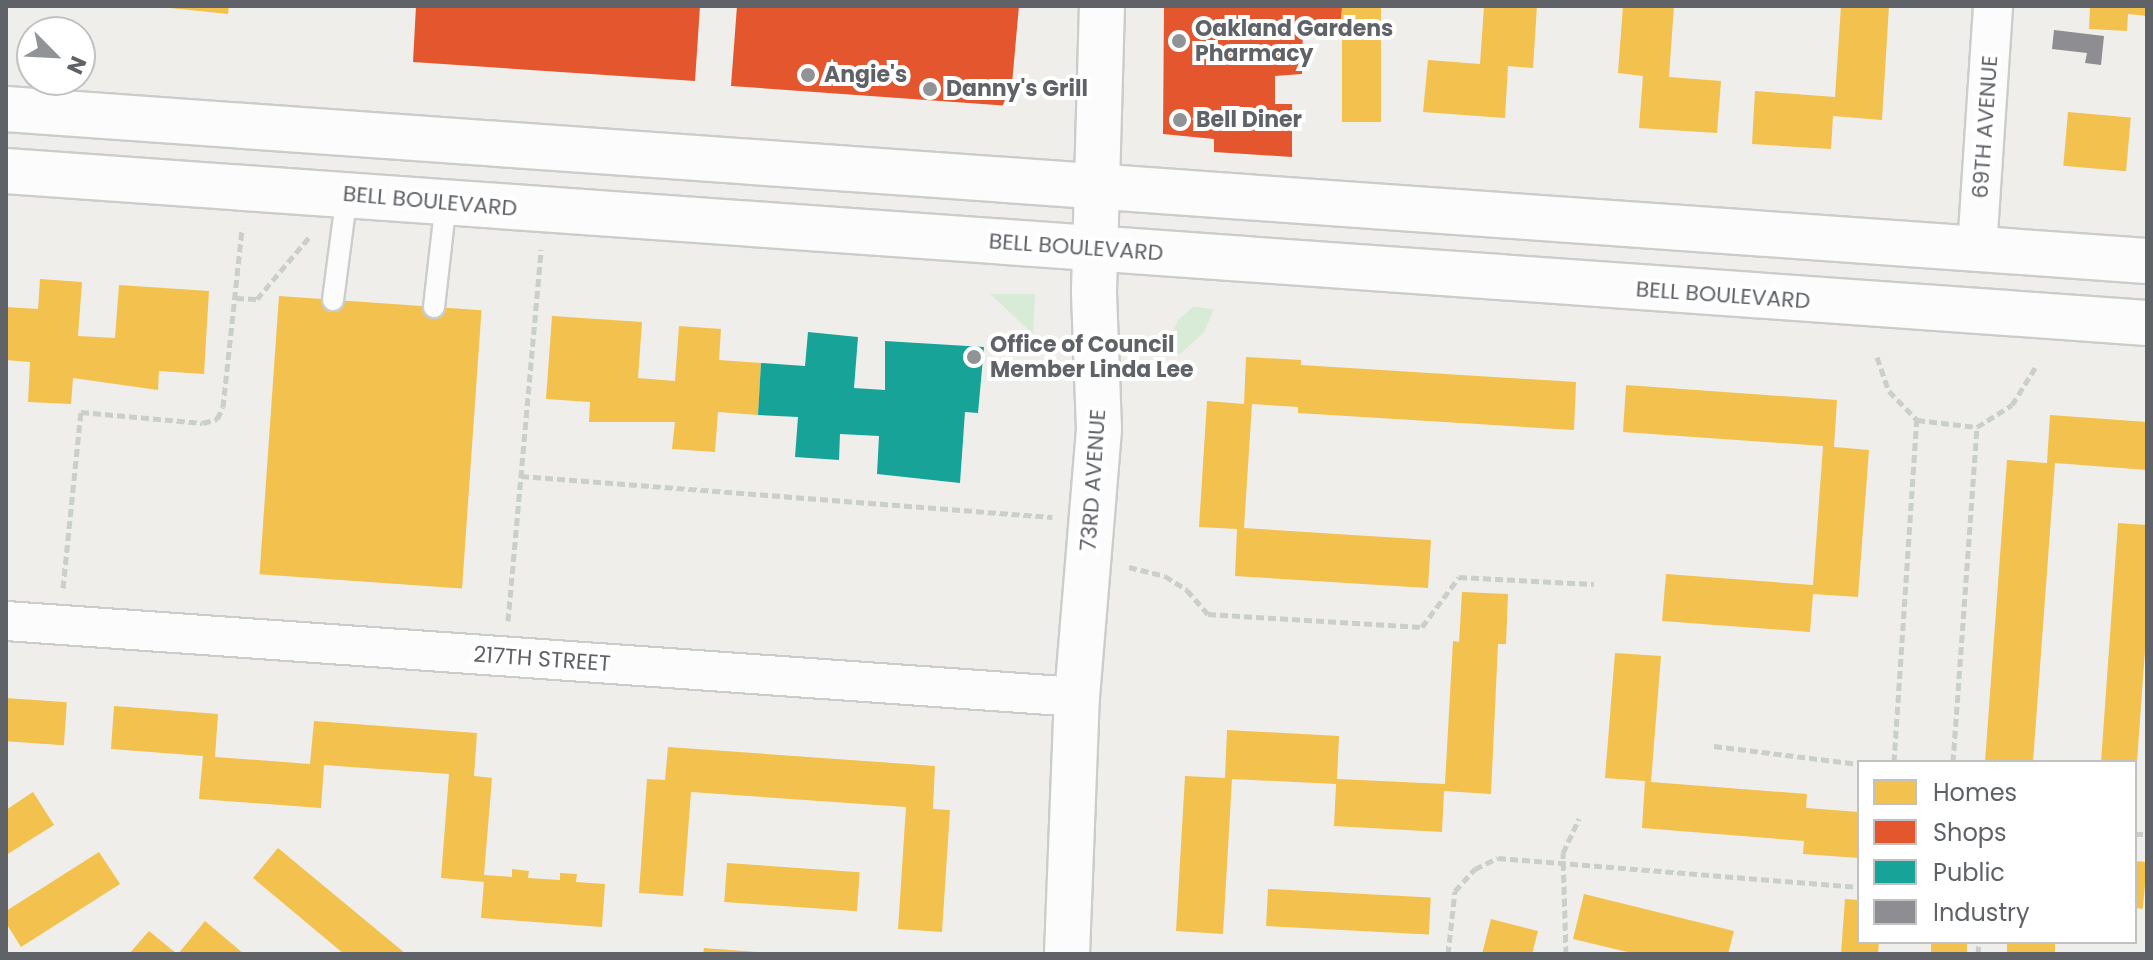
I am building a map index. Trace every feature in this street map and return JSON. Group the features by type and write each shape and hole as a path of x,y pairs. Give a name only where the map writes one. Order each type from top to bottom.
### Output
{"street":[{"name":"73RD AVENUE","path":"1067,954 1077,697 1099,429 1095,248 1100,184 1102,6"},
{"name":"69TH AVENUE","path":"1977,248 1993,6"},
{"path":"6,109 417,142 1100,184 2147,261"},
{"name":"BELL BOULEVARD","path":"6,171 347,193 545,212 2147,323"},
{"name":"217TH STREET","path":"6,621 1077,697"}],"lane":[{"path":"333,300 347,193"},
{"path":"434,307 446,202"}],"path":[{"path":"60,625 81,412 203,423 217,419 228,389 243,187"},
{"path":"236,298 257,299 347,193"},
{"path":"505,657 545,212"},
{"path":"1877,357 1889,391 1917,420 1977,427 2012,405 2035,368"},
{"path":"1894,760 1917,420"},
{"path":"1953,760 1977,427"},
{"path":"521,476 1090,543 1165,576 1187,590 1208,614 1422,627 1459,577 1594,584"},
{"path":"1714,746 1857,764"},
{"path":"1566,954 1564,864 1579,818"},
{"path":"1448,954 1455,891 1475,869 1498,858 1857,887"}],"green space":[{"path":"990,294 1035,294 1033,334"},
{"path":"1193,307 1214,309 1204,332 1180,354 1164,353 1178,320"}],"building: Homes":[{"path":"151,6 229,6 228,14"},
{"path":"1342,6 1381,6 1381,122 1342,122"},
{"path":"1484,6 1537,6 1533,68 1508,66 1505,118 1423,112 1428,60 1480,64"},
{"path":"1623,6 1674,6 1669,77 1721,81 1717,133 1639,128 1643,76 1618,73"},
{"path":"1841,6 1889,6 1882,120 1833,116 1831,149 1752,144 1755,91 1835,97"},
{"path":"2090,6 2147,6 2147,16 2128,14 2127,31 2089,29"},
{"path":"2068,112 2131,117 2126,171 2063,166"},
{"path":"40,279 82,282 78,336 115,338 119,285 209,291 204,374 159,371 158,390 73,378 71,404 28,402 30,362 6,360 6,307 38,309"},
{"path":"279,296 482,310 462,588 260,574"},
{"path":"552,316 642,322 638,378 675,381 679,326 721,329 719,360 761,363 758,415 718,412 715,452 672,449 675,422 589,422 590,402 546,399"},
{"path":"1246,357 1301,360 1301,365 1576,382 1574,430 1298,413 1298,407 1252,404 1244,528 1431,540 1428,588 1235,576 1237,529 1199,527 1207,401 1244,404"},
{"path":"1626,385 1837,400 1834,447 1869,450 1858,597 1813,594 1810,632 1662,621 1666,574 1813,585 1823,446 1623,432"},
{"path":"2050,415 2147,422 2147,470 2055,463 2033,760 1985,760 2007,460 2047,463"},
{"path":"2118,523 2147,525 2147,622 2137,762 2101,760"},
{"path":"1462,592 1508,594 1506,644 1498,644 1491,794 1444,791 1442,832 1334,826 1336,784 1232,779 1223,934 1176,931 1185,776 1225,778 1227,730 1339,736 1337,779 1445,784 1453,641 1459,642"},
{"path":"1615,653 1661,656 1651,782 1807,794 1806,808 1857,812 1857,858 1803,854 1804,841 1642,828 1645,781 1605,778"},
{"path":"6,698 67,702 64,745 6,741"},
{"path":"114,706 218,714 215,757 310,764 314,721 477,733 474,776 492,778 484,875 512,877 512,869 529,871 528,878 560,880 560,873 577,874 576,882 605,884 602,927 481,918 484,882 441,878 449,774 324,765 321,808 199,799 203,756 111,749"},
{"path":"668,747 935,766 933,809 950,810 942,932 898,929 906,807 691,792 683,896 639,893 647,779 665,780"},
{"path":"33,792 54,825 6,855 6,810"},
{"path":"278,848 406,954 344,954 253,878"},
{"path":"99,852 120,884 21,947 6,923 6,911"},
{"path":"2137,861 2147,862 2143,909 2137,908"},
{"path":"727,863 860,872 857,911 724,902"},
{"path":"1268,889 1431,898 1429,934 1266,926"},
{"path":"1584,894 1734,931 1728,954 1636,954 1573,939"},
{"path":"1845,899 1857,900 1857,944 1879,944 1878,954 1841,954"},
{"path":"1491,919 1538,931 1532,954 1482,954"},
{"path":"205,921 244,954 178,954"},
{"path":"149,931 177,954 129,954"},
{"path":"1931,944 1967,944 1967,954 1931,954"},
{"path":"2007,944 2055,944 2055,954 2007,954"},
{"path":"704,948 757,952 757,954 703,954"}],"building: Shops":[{"path":"416,6 700,6 695,81 413,62"},
{"path":"737,6 1019,6 1010,106 731,86"},
{"path":"1164,6 1342,6 1341,24 1303,25 1302,74 1275,76 1275,104 1292,104 1292,157 1214,152 1214,139 1163,134"}],"building: Public":[{"path":"808,332 858,337 854,388 885,390 885,341 984,347 978,413 965,412 960,483 877,474 879,436 840,434 839,460 795,457 798,417 758,415 761,363 805,366"}],"building: Industry":[{"path":"2054,30 2104,36 2101,65 2085,63 2087,53 2052,49"}],"place":[{"name":"Oakland Gardens Pharmacy","path":"1179,41"},
{"name":"Angie's","path":"808,75"},
{"name":"Danny's Grill","path":"930,89"},
{"name":"Bell Diner","path":"1180,120"},
{"name":"Office of Council Member Linda Lee","path":"974,357"}]}
